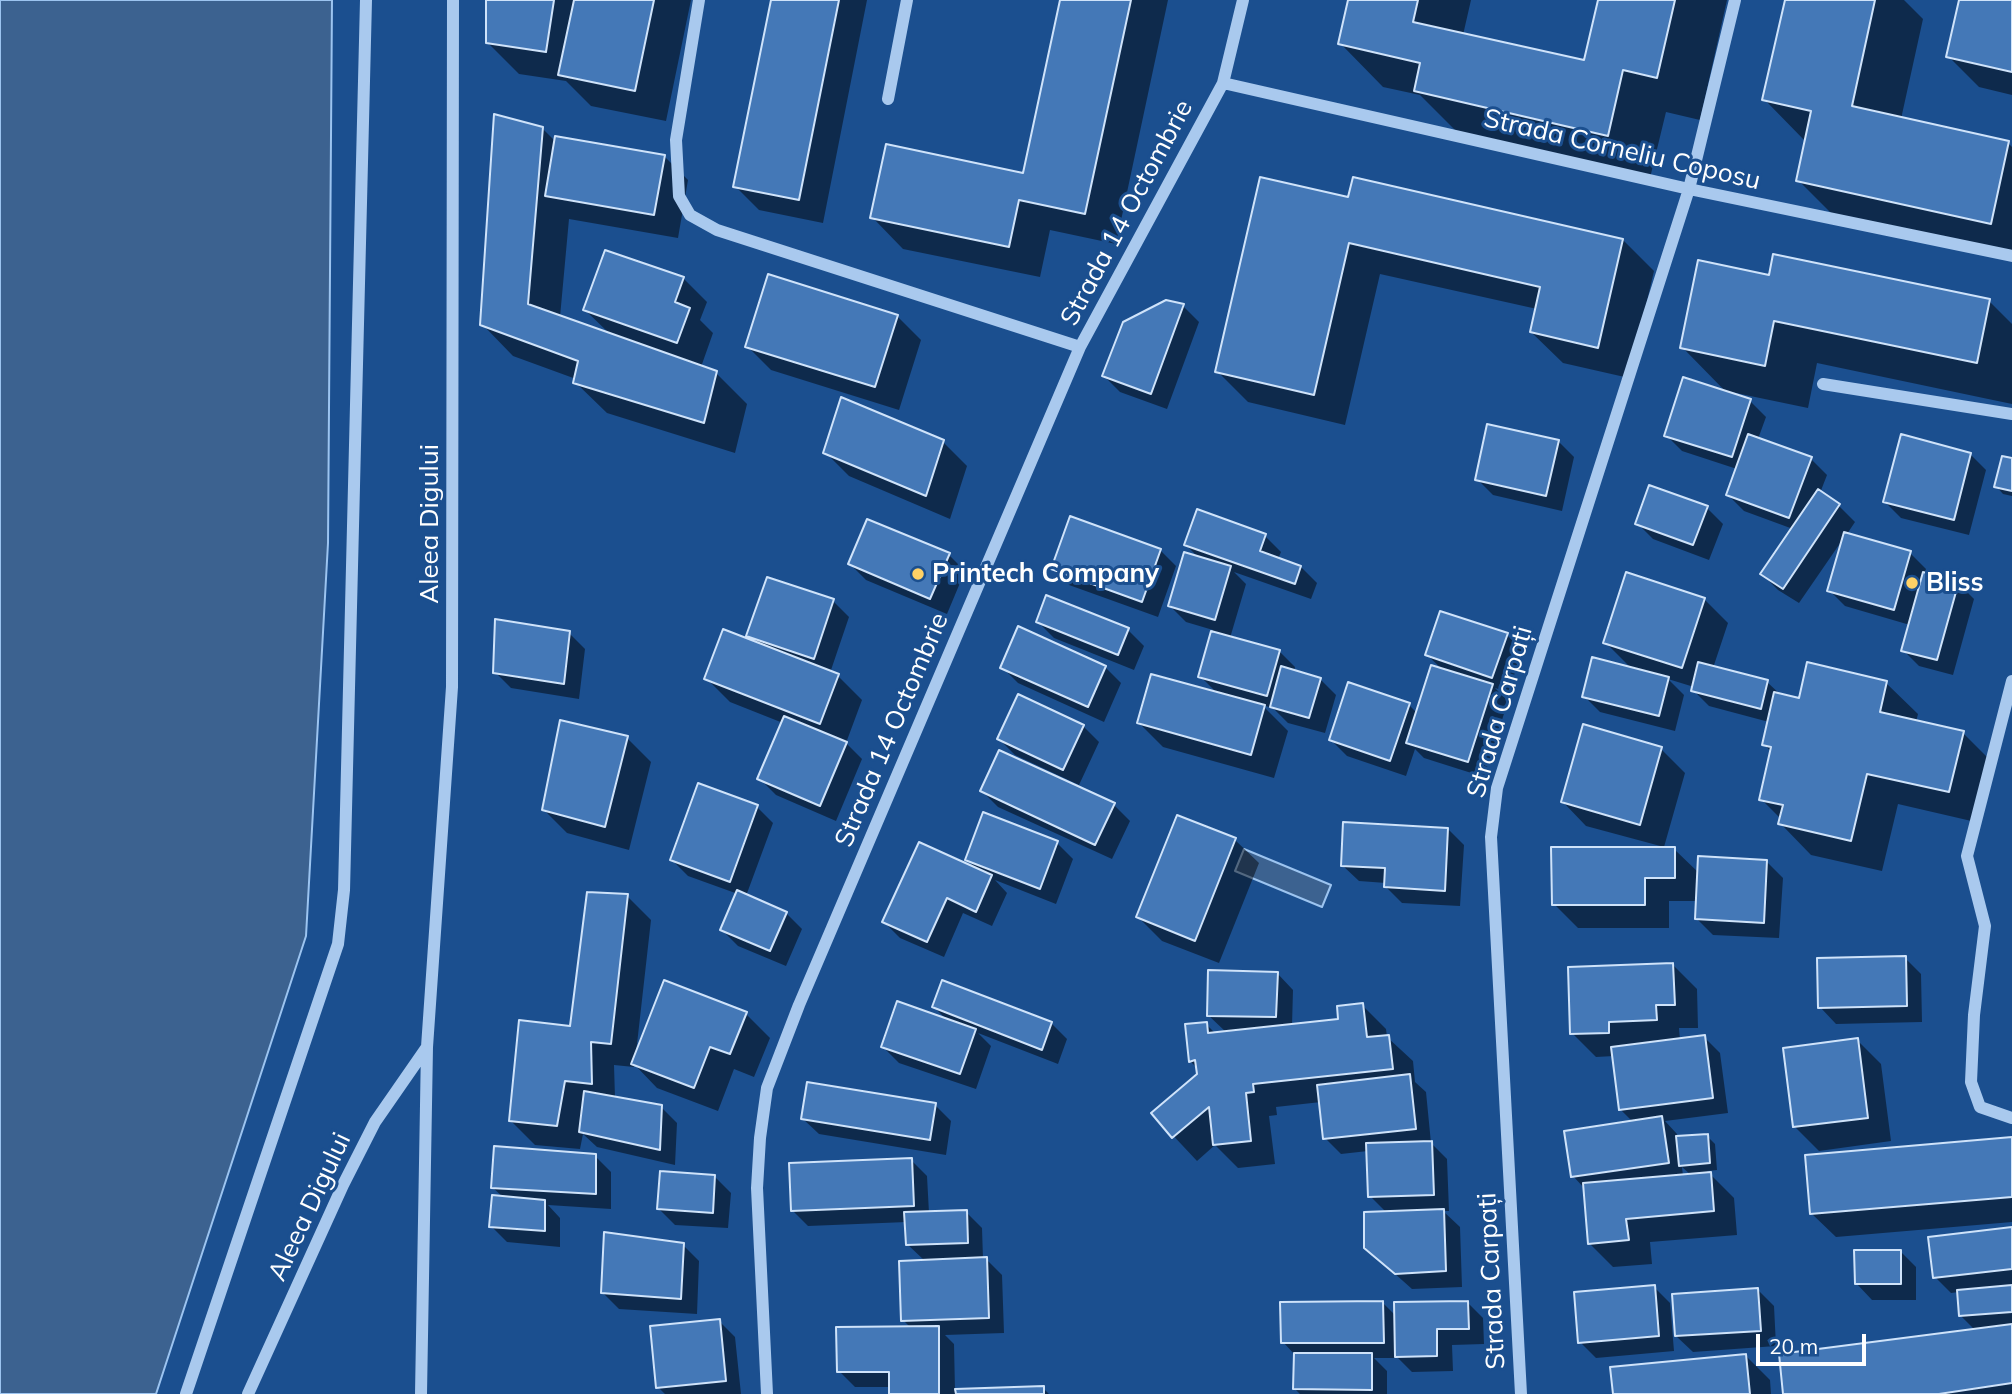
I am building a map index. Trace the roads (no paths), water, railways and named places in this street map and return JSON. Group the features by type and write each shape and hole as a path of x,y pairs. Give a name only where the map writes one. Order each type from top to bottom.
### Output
{"street":[{"path":"186,1394 338,944 344,890 366,0"},
{"name":"Aleea Digului","path":"421,1394 427,1047 452,687 453,0"},
{"path":"699,0 676,140 680,196 690,215 717,230 1080,347"},
{"path":"888,99 907,0"},
{"name":"Strada 14 Octombrie","path":"767,1394 758,1188 760,1138 767,1088 799,1005 1080,347 1223,83 1243,0"},
{"name":"Strada Carpați","path":"1521,1394 1491,837 1497,788 1689,189 1735,0"},
{"name":"Strada Corneliu Coposu","path":"1223,83 1689,189 2012,256"},
{"path":"1824,384 2012,414"},
{"path":"2012,681 1967,856 1985,926 1974,1015 1971,1082 1980,1107 2012,1118"},
{"name":"Aleea Digului","path":"248,1394 359,1153 375,1122 427,1047"}],"water":[{"path":"0,0 332,0 328,543 306,936 156,1394 0,1394"},
{"path":"1244,849 1331,885 1322,907 1235,871"}],"place":[{"name":"Printech Company","path":"918,574"},
{"name":"Bliss","path":"1912,583"}]}
